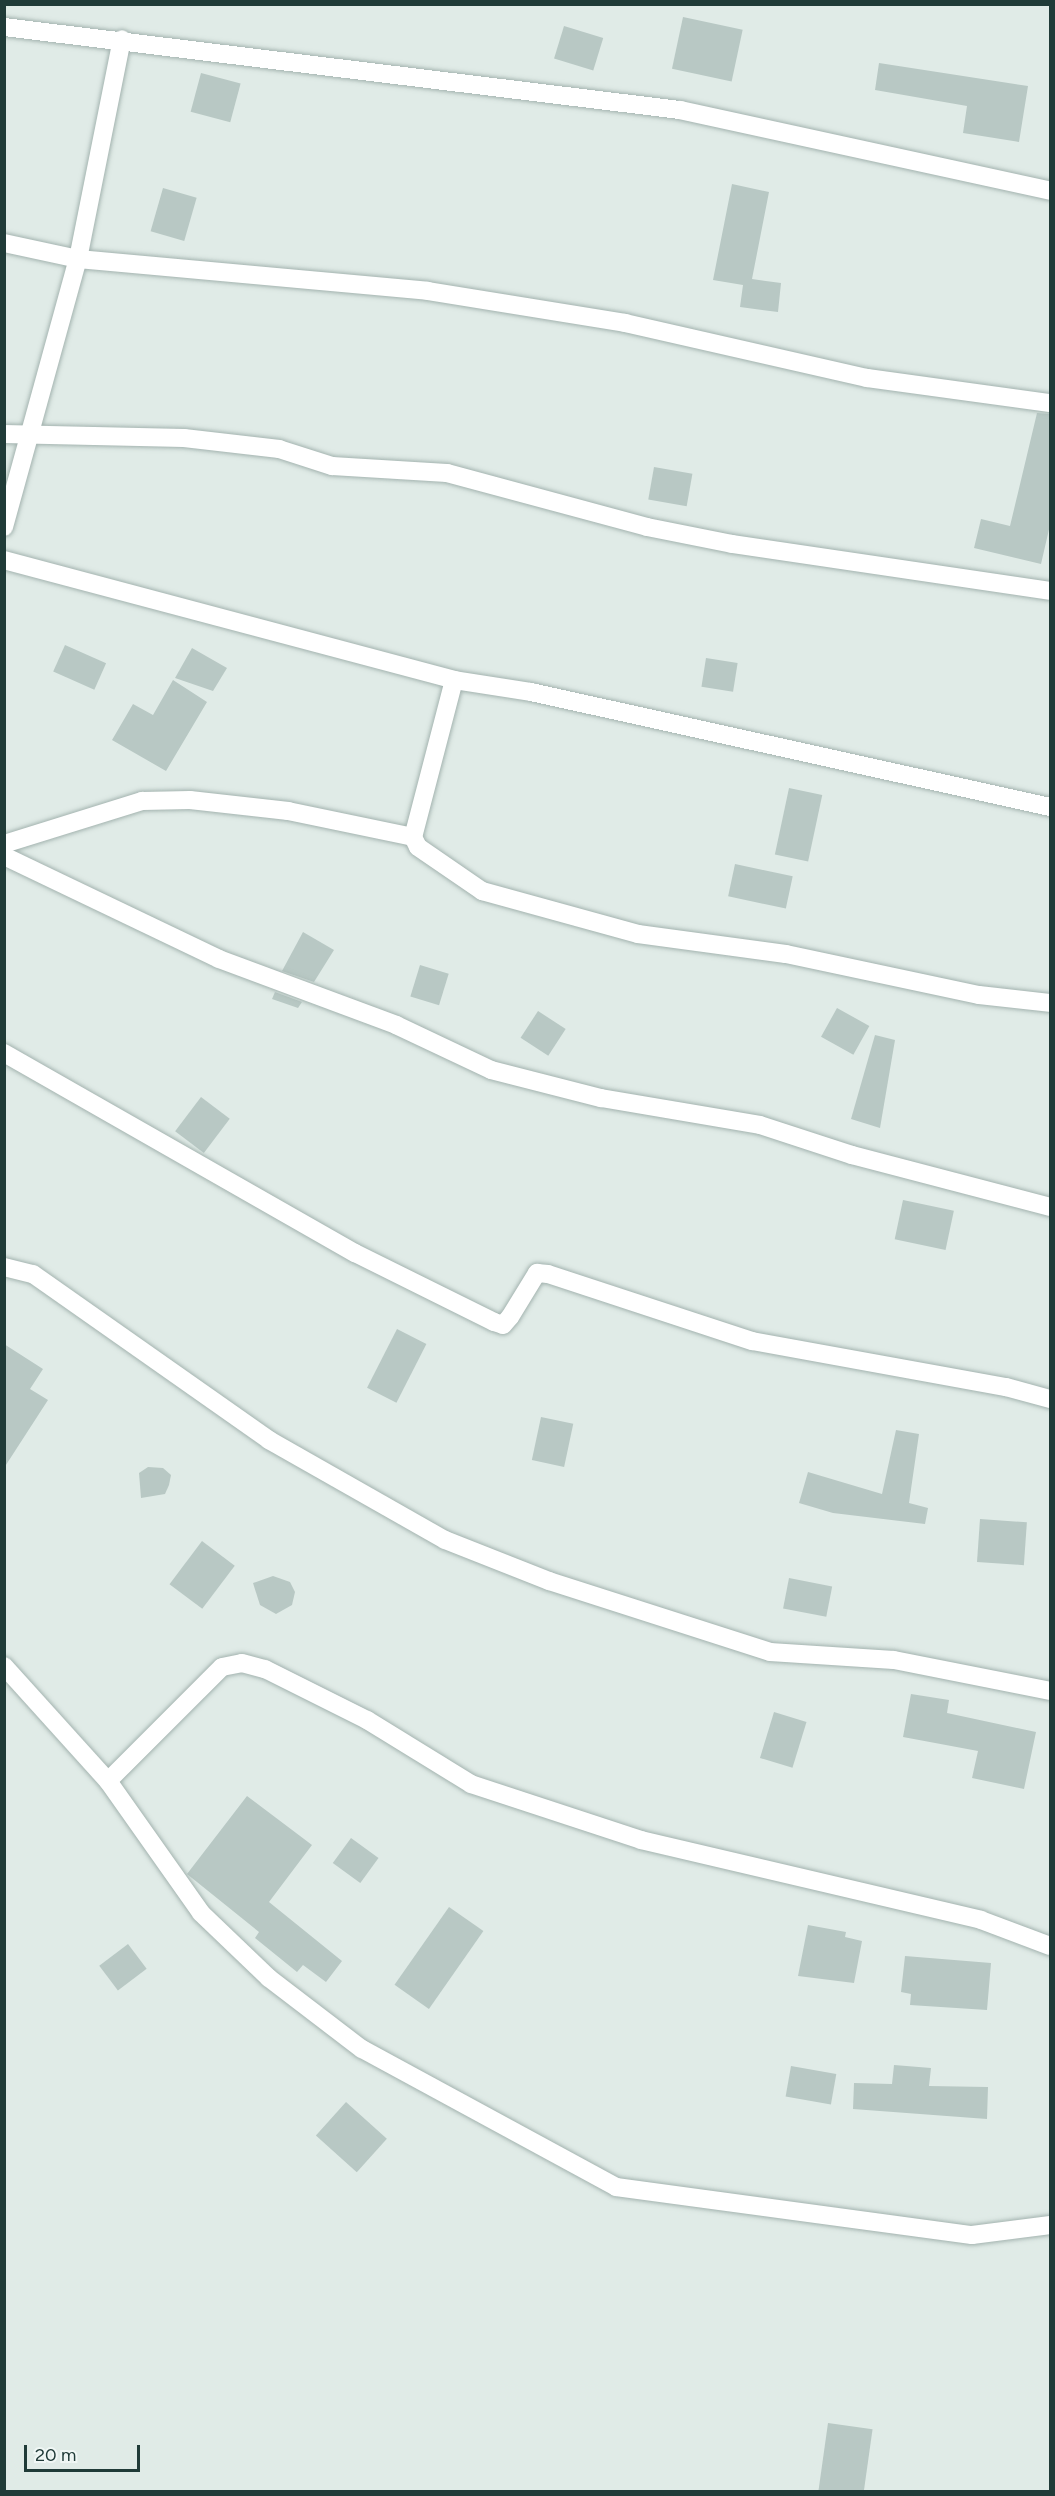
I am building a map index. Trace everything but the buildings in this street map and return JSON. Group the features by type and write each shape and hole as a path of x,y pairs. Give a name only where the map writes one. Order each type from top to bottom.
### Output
{"street":[{"path":"4,27 122,39 680,110 1050,191"},
{"path":"4,528 78,259 122,39"},
{"path":"4,243 78,259 428,291 626,323 867,378 1050,403"},
{"path":"4,434 184,438 279,449 332,466 447,473 722,542 1050,591"},
{"path":"4,560 454,680 531,693 1050,807"},
{"path":"454,680 412,837 418,847 482,891 543,910 638,934 786,954 979,995 1050,1003"},
{"path":"4,844 142,801 190,801 288,811 412,837"},
{"path":"4,856 219,959 396,1025 491,1070 601,1098 760,1125 852,1155 1050,1207"},
{"path":"4,1053 355,1253 503,1325 537,1273 548,1274 752,1341 1006,1387 1050,1400"},
{"path":"4,1267 33,1274 269,1440 445,1540 549,1581 770,1652 894,1660 1050,1691"},
{"path":"108,1780 222,1667 242,1663 265,1669 367,1720 471,1784 641,1840 981,1920 1050,1946"},
{"path":"4,1666 108,1780 201,1913 269,1978 362,2049 616,2187 972,2235 1050,2225"}]}
